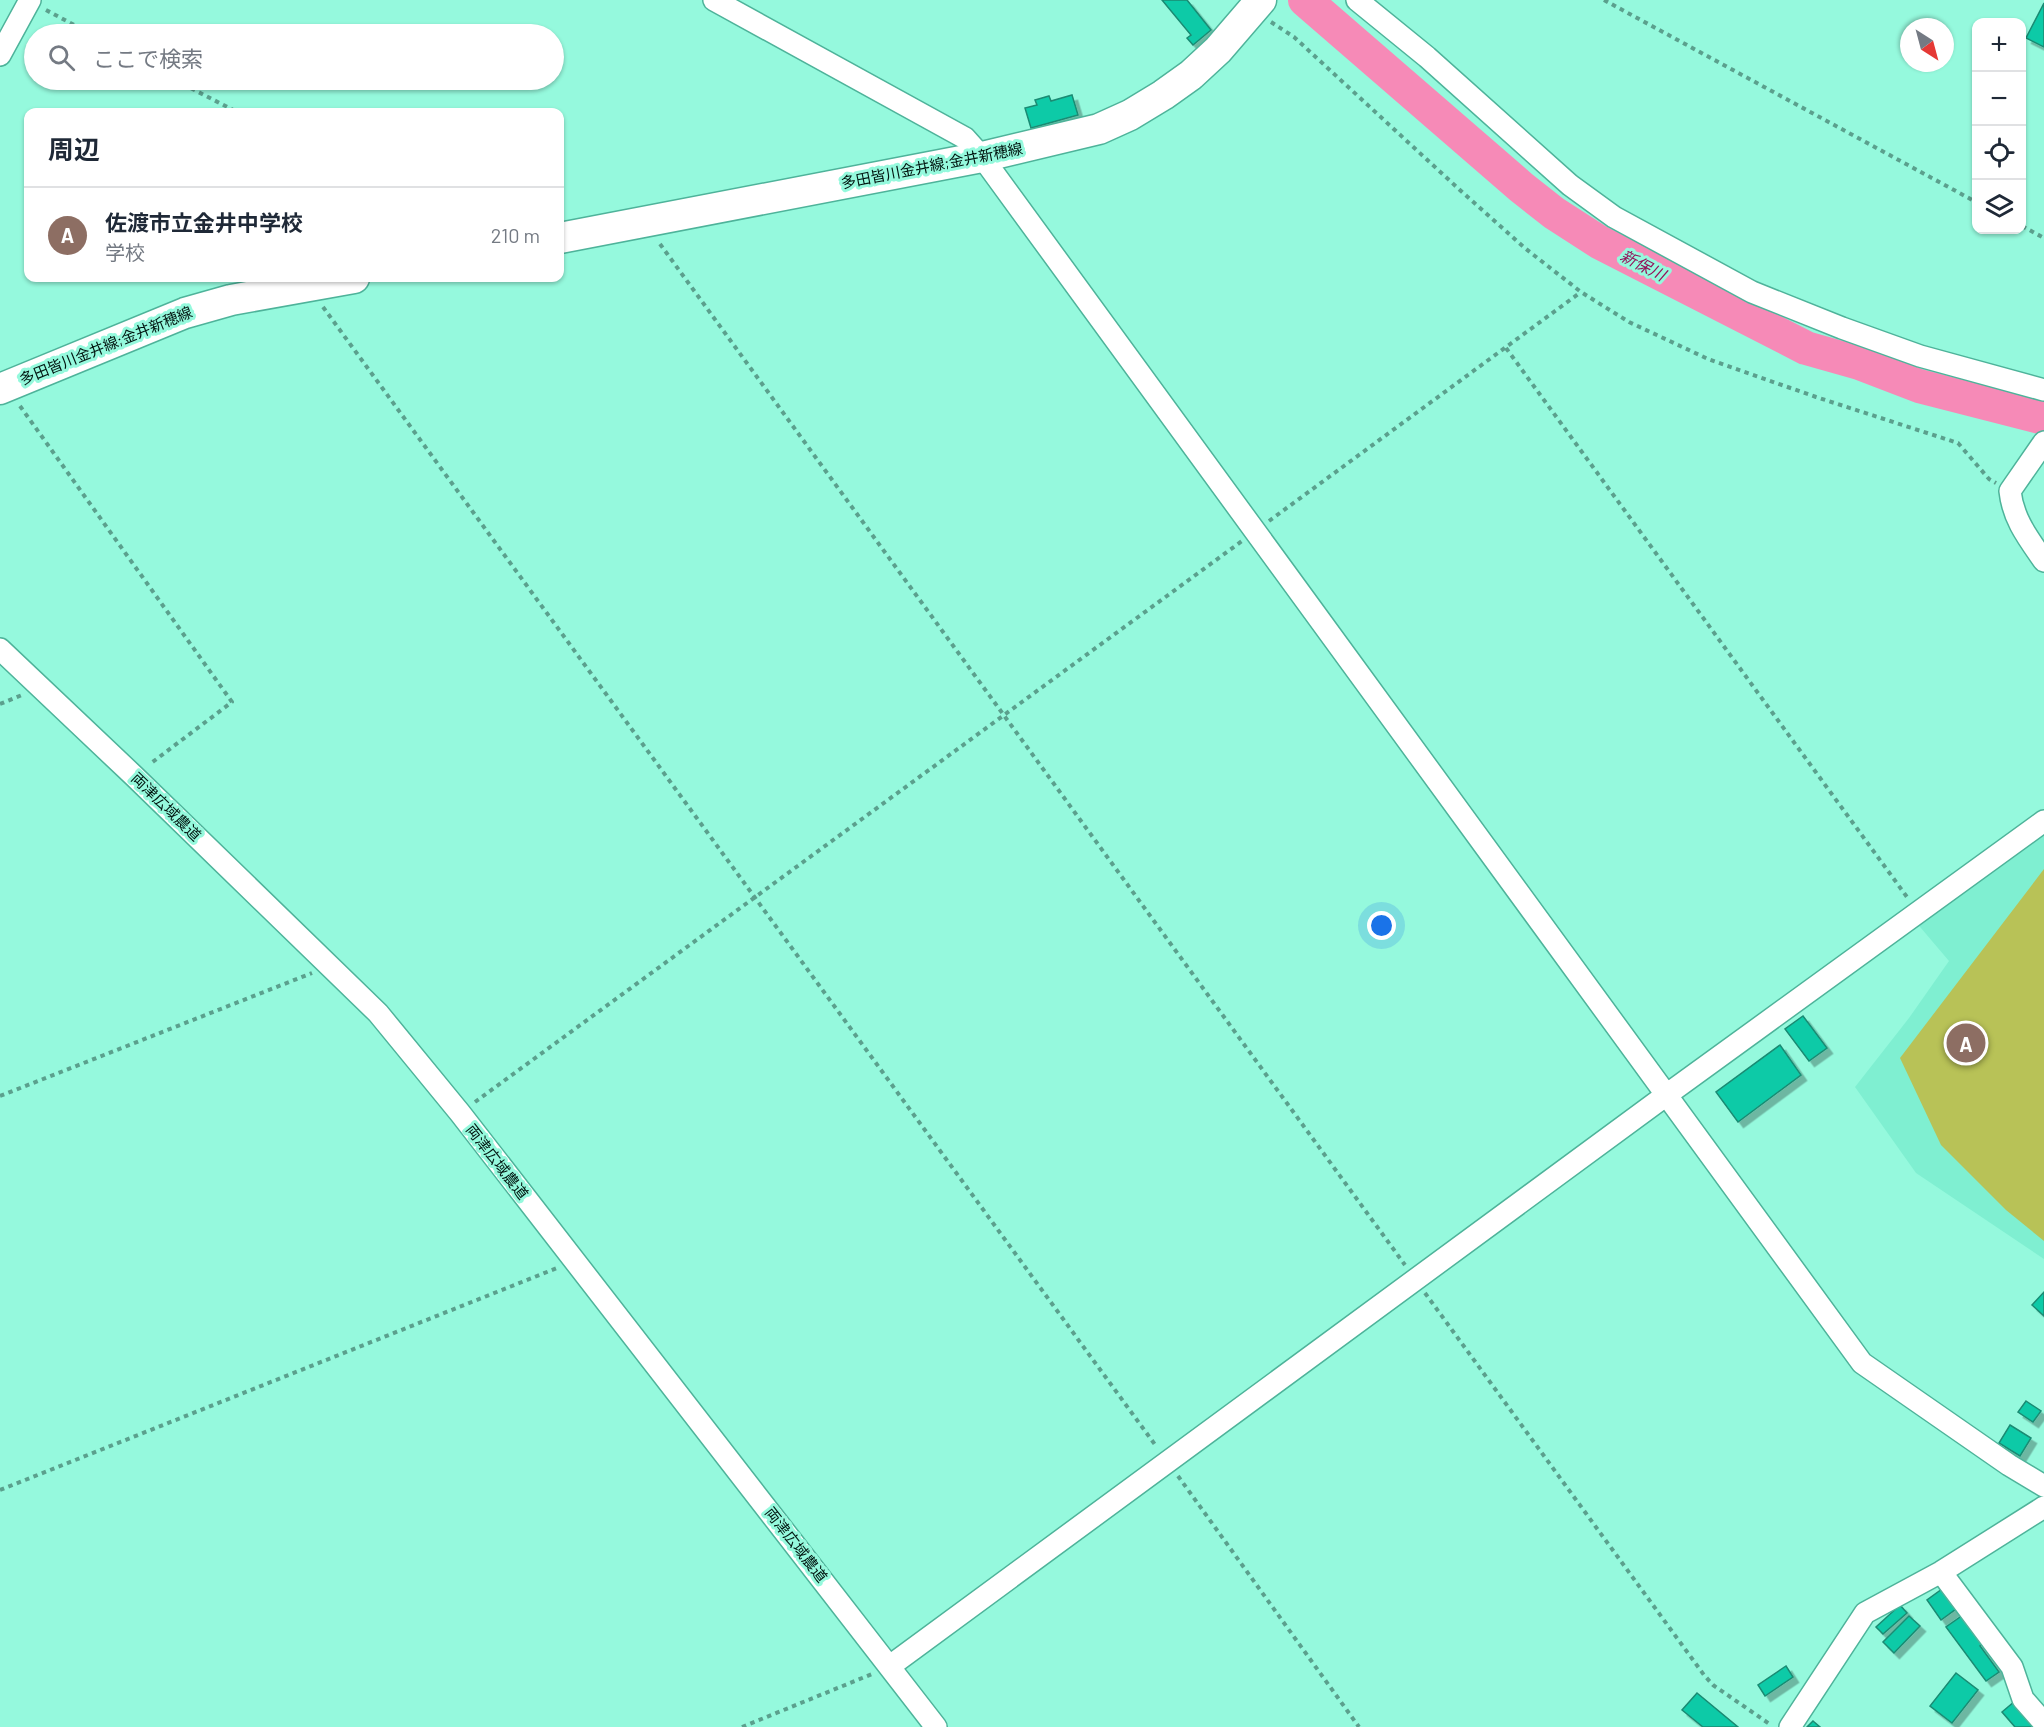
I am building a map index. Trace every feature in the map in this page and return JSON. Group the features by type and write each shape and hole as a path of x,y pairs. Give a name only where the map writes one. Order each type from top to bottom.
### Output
{"main road":[{"name":"多田皆川金井線;金井新穂線","path":"564,237 982,157 1099,129 1130,115 1191,75 1218,50 1256,5"},
{"name":"多田皆川金井線;金井新穂線","path":"3,387 185,313 231,300 332,282"}],"street":[{"path":"714,0 965,138 982,157 1862,1363 2009,1465 2044,1486"},
{"path":"1357,0 1427,57 1570,185 1614,217 1724,278 1832,324 1920,356 2044,390"},
{"path":"0,55 29,1"},
{"path":"2041,447 2010,490 2012,505 2020,527 2044,561"},
{"name":"両津広域農道","path":"0,649 378,1013 460,1113 936,1727"},
{"path":"890,1666 1665,1096 2044,821"},
{"path":"1790,1727 1865,1614 1941,1572 2044,1507"},
{"path":"1941,1572 2012,1667 2023,1699 2044,1723"}],"path":[{"path":"1604,0 1972,199"},
{"path":"29,1 72,24"},
{"path":"1256,5 1526,249 1581,292 1629,322 1708,359 1958,443 1989,479 2010,490"},
{"path":"194,90 229,108"},
{"path":"644,222 1704,1675 1713,1685 1774,1727"},
{"path":"2026,228 2044,238"},
{"path":"309,286 1359,1727"},
{"path":"460,1113 1004,717 1581,292"},
{"path":"1506,348 1918,912"},
{"path":"3,387 232,702 134,776"},
{"path":"0,1096 329,966"},
{"path":"0,1490 574,1262"},
{"path":"742,1727 890,1666"}],"shaded area":[{"path":"2044,826 2044,1259 1916,1173 1855,1087 1909,1018 1949,961 1915,921"},
{"path":"2044,869 2044,1241 2006,1210 1941,1145 1900,1058"}],"building":[{"path":"1162,0 1187,0 1211,30 1193,45 1187,38 1191,35"},
{"path":"2044,3 2044,47 2026,38"},
{"path":"1072,95 1078,115 1031,128 1025,108 1037,105 1035,100 1049,96 1051,101"},
{"path":"1803,1016 1827,1048 1809,1061 1785,1029"},
{"path":"1780,1045 1801,1075 1738,1122 1716,1092"},
{"path":"2044,1292 2044,1316 2032,1305"},
{"path":"2026,1401 2041,1411 2033,1422 2018,1412"},
{"path":"2010,1425 2031,1438 2020,1456 1999,1443"},
{"path":"1942,1589 1956,1609 1941,1620 1927,1600"},
{"path":"1900,1605 1907,1613 1883,1634 1876,1627"},
{"path":"1963,1615 1984,1643 1980,1646 1999,1672 1986,1681 1946,1627"},
{"path":"1909,1616 1920,1626 1894,1653 1883,1642"},
{"path":"1786,1666 1793,1677 1765,1696 1758,1685"},
{"path":"1956,1673 1978,1690 1952,1723 1930,1706"},
{"path":"1697,1693 1738,1727 1703,1727 1682,1710"},
{"path":"2015,1701 2037,1727 2015,1727 2002,1712"},
{"path":"1813,1721 1820,1727 1807,1727"}],"waterway":[{"name":"新保川","path":"1305,0 1521,187 1554,213 1599,242 1806,348 1859,363 1919,386 2044,418"}],"place":[{"name":"佐渡市立金井中学校","path":"1966,1043"}]}
